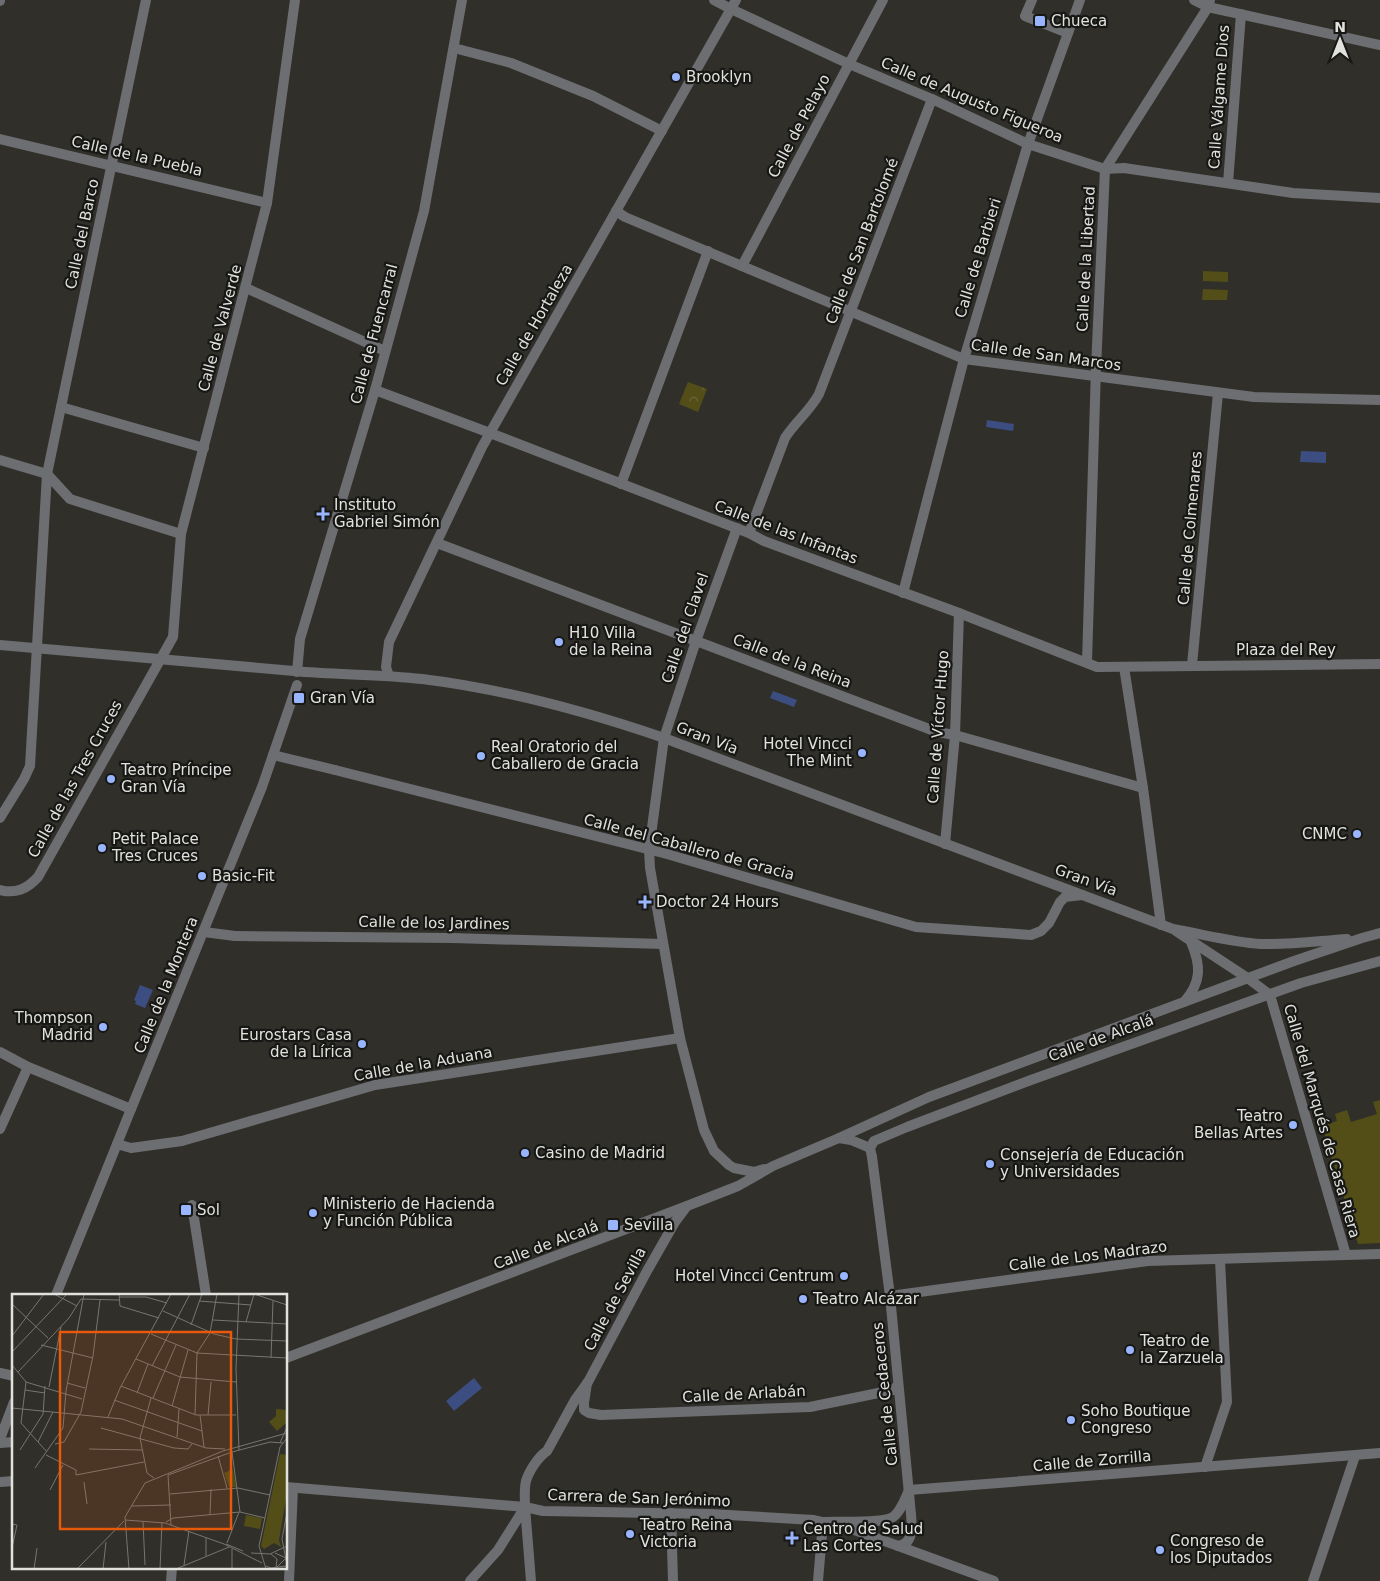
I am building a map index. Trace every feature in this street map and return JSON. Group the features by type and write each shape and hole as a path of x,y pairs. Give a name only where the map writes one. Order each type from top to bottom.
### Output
{"street":[{"name":"Calle del Barco","path":"0,818 30,766 47,474 146,0"},
{"name":"Calle de Valverde","path":"160,659 173,637 181,534 267,203 295,0"},
{"name":"Calle de Fuencarral","path":"297,672 300,639 375,390 424,211 462,0"},
{"name":"Calle de Augusto Figueroa","path":"714,0 733,4 849,64 1028,144 1105,169 1124,168 1292,193 1380,198"},
{"name":"Calle de Pelayo","path":"742,266 883,0"},
{"path":"1032,0 1026,16 1068,33"},
{"name":"Calle de Barbieri","path":"903,593 964,359 1028,144 1080,0"},
{"path":"1194,0 1241,14 1380,45"},
{"name":"Calle de la Libertad","path":"1087,662 1105,169 1209,3"},
{"name":"Calle de Hortaleza","path":"389,676 386,667 389,642 490,433 733,4"},
{"name":"Calle Válgame Dios","path":"1228,183 1241,14"},
{"path":"454,48 511,63 593,96 662,131"},
{"name":"Calle de San Bartolomé","path":"749,533 785,438 791,428 811,408 819,394 932,100"},
{"name":"Calle de la Puebla","path":"0,139 267,203"},
{"name":"Calle de San Marcos","path":"616,211 964,359 1254,397 1380,400"},
{"path":"622,484 708,251"},
{"path":"246,288 385,351"},
{"name":"Calle de las Infantas","path":"375,390 737,528 764,541 959,613 1097,667 1192,665"},
{"name":"Calle de Colmenares","path":"1192,665 1218,393"},
{"path":"61,407 204,448"},
{"path":"0,460 47,474 70,499 181,534"},
{"name":"Calle del Clavel","path":"737,528 696,641 664,738 649,850 650,868 680,1038 704,1130 714,1151 734,1168 754,1172 772,1166"},
{"name":"Calle de la Reina","path":"437,543 937,732 956,735 1143,788"},
{"name":"Calle de Víctor Hugo","path":"945,844 956,735 959,613"},
{"name":"Gran Vía","path":"0,645 297,672 389,676 462,685 526,697 581,710 664,738 1173,929 1259,944 1362,938"},
{"name":"Calle de las Tres Cruces","path":"0,890 9,892 20,891 29,886 38,877 160,659"},
{"name":"Plaza del Rey","path":"1192,665 1303,666 1380,664"},
{"path":"1124,667 1143,788 1161,925"},
{"name":"Calle de la Montera","path":"56,1294 262,787 297,685"},
{"name":"Calle del Caballero de Gracia","path":"273,755 649,850 916,927 1031,935 1049,923 1060,902 1072,895 1082,895"},
{"name":"Gran Vía","path":"1173,929 1270,995"},
{"name":"Calle de los Jardines","path":"204,932 234,936 452,938 663,944"},
{"name":"Calle de Alcalá","path":"288,1357 738,1186 772,1166 929,1097 1249,979 1380,933"},
{"path":"1183,1003 1192,993 1197,983 1196,954 1191,941"},
{"name":"Calle de Alcalá","path":"871,1153 874,1141 907,1127 1162,1032 1301,983 1380,961"},
{"name":"Calle del Marqués de Casa Riera","path":"1270,995 1346,1255"},
{"name":"Calle de la Aduana","path":"117,1144 131,1148 182,1141 375,1086 680,1038"},
{"path":"0,1052 28,1066 131,1108"},
{"path":"0,1129 28,1066"},
{"path":"839,1138 851,1140 871,1153"},
{"name":"Calle de Cedaceros","path":"871,1153 890,1296 909,1490"},
{"path":"192,1204 206,1294"},
{"name":"Calle de Sevilla","path":"531,1581 525,1483 541,1454 547,1450 574,1400 588,1382 647,1271 675,1222 687,1206"},
{"name":"Calle de Los Madrazo","path":"890,1296 1148,1262 1380,1254"},
{"path":"1205,1466 1227,1402 1220,1260"},
{"name":"Calle de Sevilla","path":"588,1382 584,1410 589,1413"},
{"name":"Calle de Arlabán","path":"589,1413 601,1415 810,1407 893,1390 898,1386"},
{"path":"0,1439 12,1407"},
{"name":"Calle de Zorrilla","path":"909,1490 1380,1453"},
{"path":"1312,1581 1355,1456"},
{"path":"289,1581 290,1488"},
{"name":"Carrera de San Jerónimo","path":"290,1488 525,1506 543,1511 671,1513 793,1518 849,1528 994,1581"},
{"path":"818,1581 823,1522 882,1521 898,1512 909,1490"},
{"path":"898,1546 910,1539 909,1490"},
{"path":"470,1581 498,1550 525,1506"},
{"path":"671,1513 673,1581"},
{"path":"171,1581 172,1568"}],"green space":[{"path":"1203,271 1228,272 1228,282 1203,281"},
{"path":"1203,289 1228,290 1227,300 1202,300"},
{"path":"688,382 707,389 698,412 679,404"},
{"path":"1380,1100 1380,1243 1358,1244 1322,1126 1337,1121 1335,1114 1347,1110 1351,1122 1377,1114 1373,1102"}],"water":[{"path":"987,420 1014,424 1013,431 986,427"},
{"path":"1301,451 1326,452 1326,463 1300,462"},
{"path":"773,691 797,700 794,707 770,698"},
{"path":"140,985 153,990 145,1008 135,1004 136,1001 134,1000"},
{"path":"474,1378 482,1388 454,1411 446,1401"}],"place":[{"name":"Chueca","path":"1040,21"},
{"name":"Brooklyn","path":"676,77"},
{"name":"Instituto Gabriel Simón","path":"323,514"},
{"name":"H10 Villa de la Reina","path":"559,642"},
{"name":"Gran Vía","path":"299,698"},
{"name":"Hotel Vincci The Mint","path":"862,753"},
{"name":"Real Oratorio del Caballero de Gracia","path":"481,756"},
{"name":"Teatro Príncipe Gran Vía","path":"111,779"},
{"name":"CNMC","path":"1357,834"},
{"name":"Petit Palace Tres Cruces","path":"102,848"},
{"name":"Basic-Fit","path":"202,876"},
{"name":"Doctor 24 Hours","path":"645,902"},
{"name":"Thompson Madrid","path":"103,1027"},
{"name":"Eurostars Casa de la Lírica","path":"362,1044"},
{"name":"Teatro Bellas Artes","path":"1293,1125"},
{"name":"Casino de Madrid","path":"525,1153"},
{"name":"Consejería de Educación y Universidades","path":"990,1164"},
{"name":"Sol","path":"186,1210"},
{"name":"Ministerio de Hacienda y Función Pública","path":"313,1213"},
{"name":"Sevilla","path":"613,1225"},
{"name":"Hotel Vincci Centrum","path":"844,1276"},
{"name":"Teatro Alcázar","path":"803,1299"},
{"name":"Teatro de la Zarzuela","path":"1130,1350"},
{"name":"Soho Boutique Congreso","path":"1071,1420"},
{"name":"Teatro Reina Victoria","path":"630,1534"},
{"name":"Centro de Salud Las Cortes","path":"792,1538"},
{"name":"Congreso de los Diputados","path":"1160,1550"}]}
